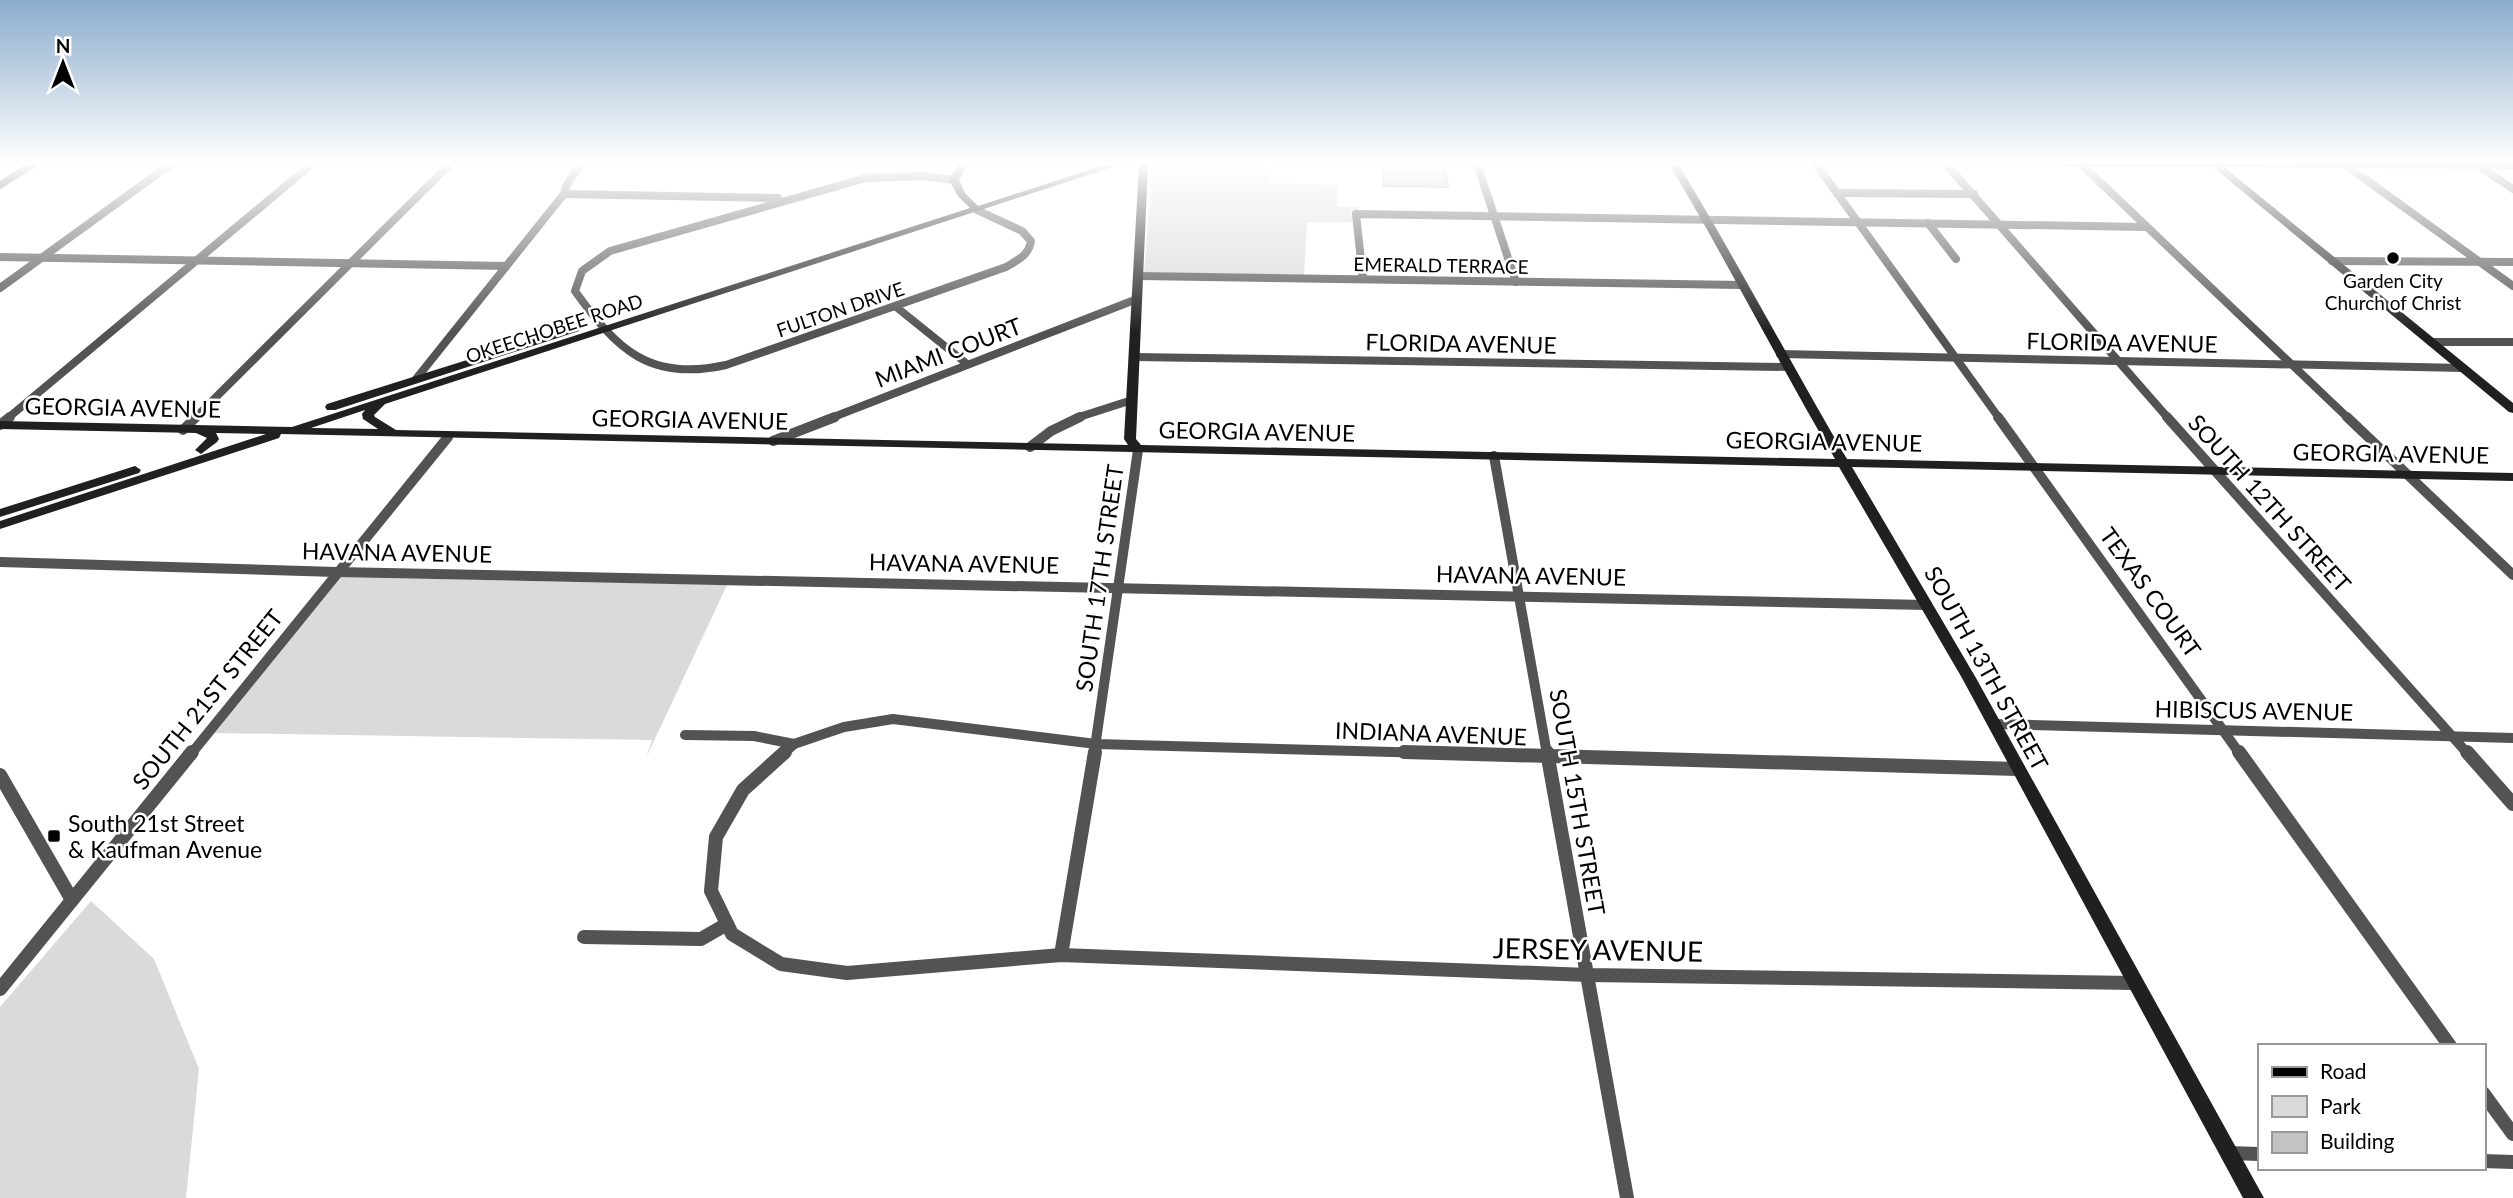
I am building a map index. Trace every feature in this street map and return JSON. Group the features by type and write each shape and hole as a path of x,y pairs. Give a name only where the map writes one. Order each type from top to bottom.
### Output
{"street":[{"path":"0,288 94,220"},
{"path":"0,425 246,220"},
{"path":"183,430 395,220"},
{"path":"416,379 543,220"},
{"name":"FULTON DRIVE","path":"717,220 610,251 582,270 575,291 602,326 643,362 674,370 704,370 726,365 1006,267 1022,258 1030,249 1031,241 1021,231 999,220"},
{"name":"OKEECHOBEE ROAD","path":"0,524 934,220"},
{"name":"SOUTH 17TH STREET","path":"1061,955 1096,744 1138,450 1130,439 1142,220"},
{"path":"1357,220 1363,279"},
{"path":"1495,220 1516,282"},
{"path":"1703,220 2146,227"},
{"name":"SOUTH 13TH STREET","path":"1707,220 1784,360 1995,724 2253,1198"},
{"name":"SOUTH 12TH STREET","path":"1997,220 2215,471 2513,804"},
{"path":"2139,220 2513,575"},
{"path":"2282,220 2513,409"},
{"path":"2422,220 2513,286"},
{"name":"TEXAS COURT","path":"1858,222 2449,1044"},
{"path":"1928,223 1956,259"},
{"path":"0,257 506,266"},
{"path":"2332,261 2513,262"},
{"name":"EMERALD TERRACE","path":"1139,276 1743,285"},
{"name":"MIAMI COURT","path":"773,441 1137,299"},
{"path":"895,306 967,364"},
{"name":"OKEECHOBEE ROAD","path":"0,513 416,379 602,326"},
{"path":"2431,342 2513,342"},
{"name":"FLORIDA AVENUE","path":"1134,357 1784,360 1957,358 2463,368"},
{"path":"386,400 368,414 369,419 396,435"},
{"path":"1030,447 1041,435 1107,406 1132,400"},
{"name":"GEORGIA AVENUE","path":"0,425 2513,477"},
{"path":"198,430 211,435 213,439 201,450"},
{"name":"SOUTH 21ST STREET","path":"0,989 448,436"},
{"name":"SOUTH 15TH STREET","path":"1494,456 1627,1198"},
{"name":"HAVANA AVENUE","path":"0,562 336,572 1927,605"},
{"name":"INDIANA AVENUE","path":"794,744 844,727 893,719 1096,744 2018,769"},
{"name":"HIBISCUS AVENUE","path":"1995,724 2513,738"},
{"path":"685,735 741,735 775,738 794,744"},
{"path":"584,937 701,939 727,923 711,891 716,837 743,790 794,744"},
{"path":"0,775 72,900"},
{"name":"JERSEY AVENUE","path":"727,923 733,933 781,964 847,973 1061,955 1588,975 2135,982"},
{"path":"2485,1096 2513,1134"},
{"path":"2228,1153 2258,1154"},
{"path":"2485,1161 2513,1163"}],"green space":[{"path":"1148,220 1352,220 1352,222 1307,222 1304,276 1144,274"},
{"path":"339,577 727,585 646,758 652,740 215,733"},
{"path":"91,901 154,959 199,1069 186,1198 0,1198 0,1007"}],"place":[{"name":"Garden City Church of Christ","path":"2393,258"},
{"name":"South 21st Street & Kaufman Avenue","path":"54,836"}]}
